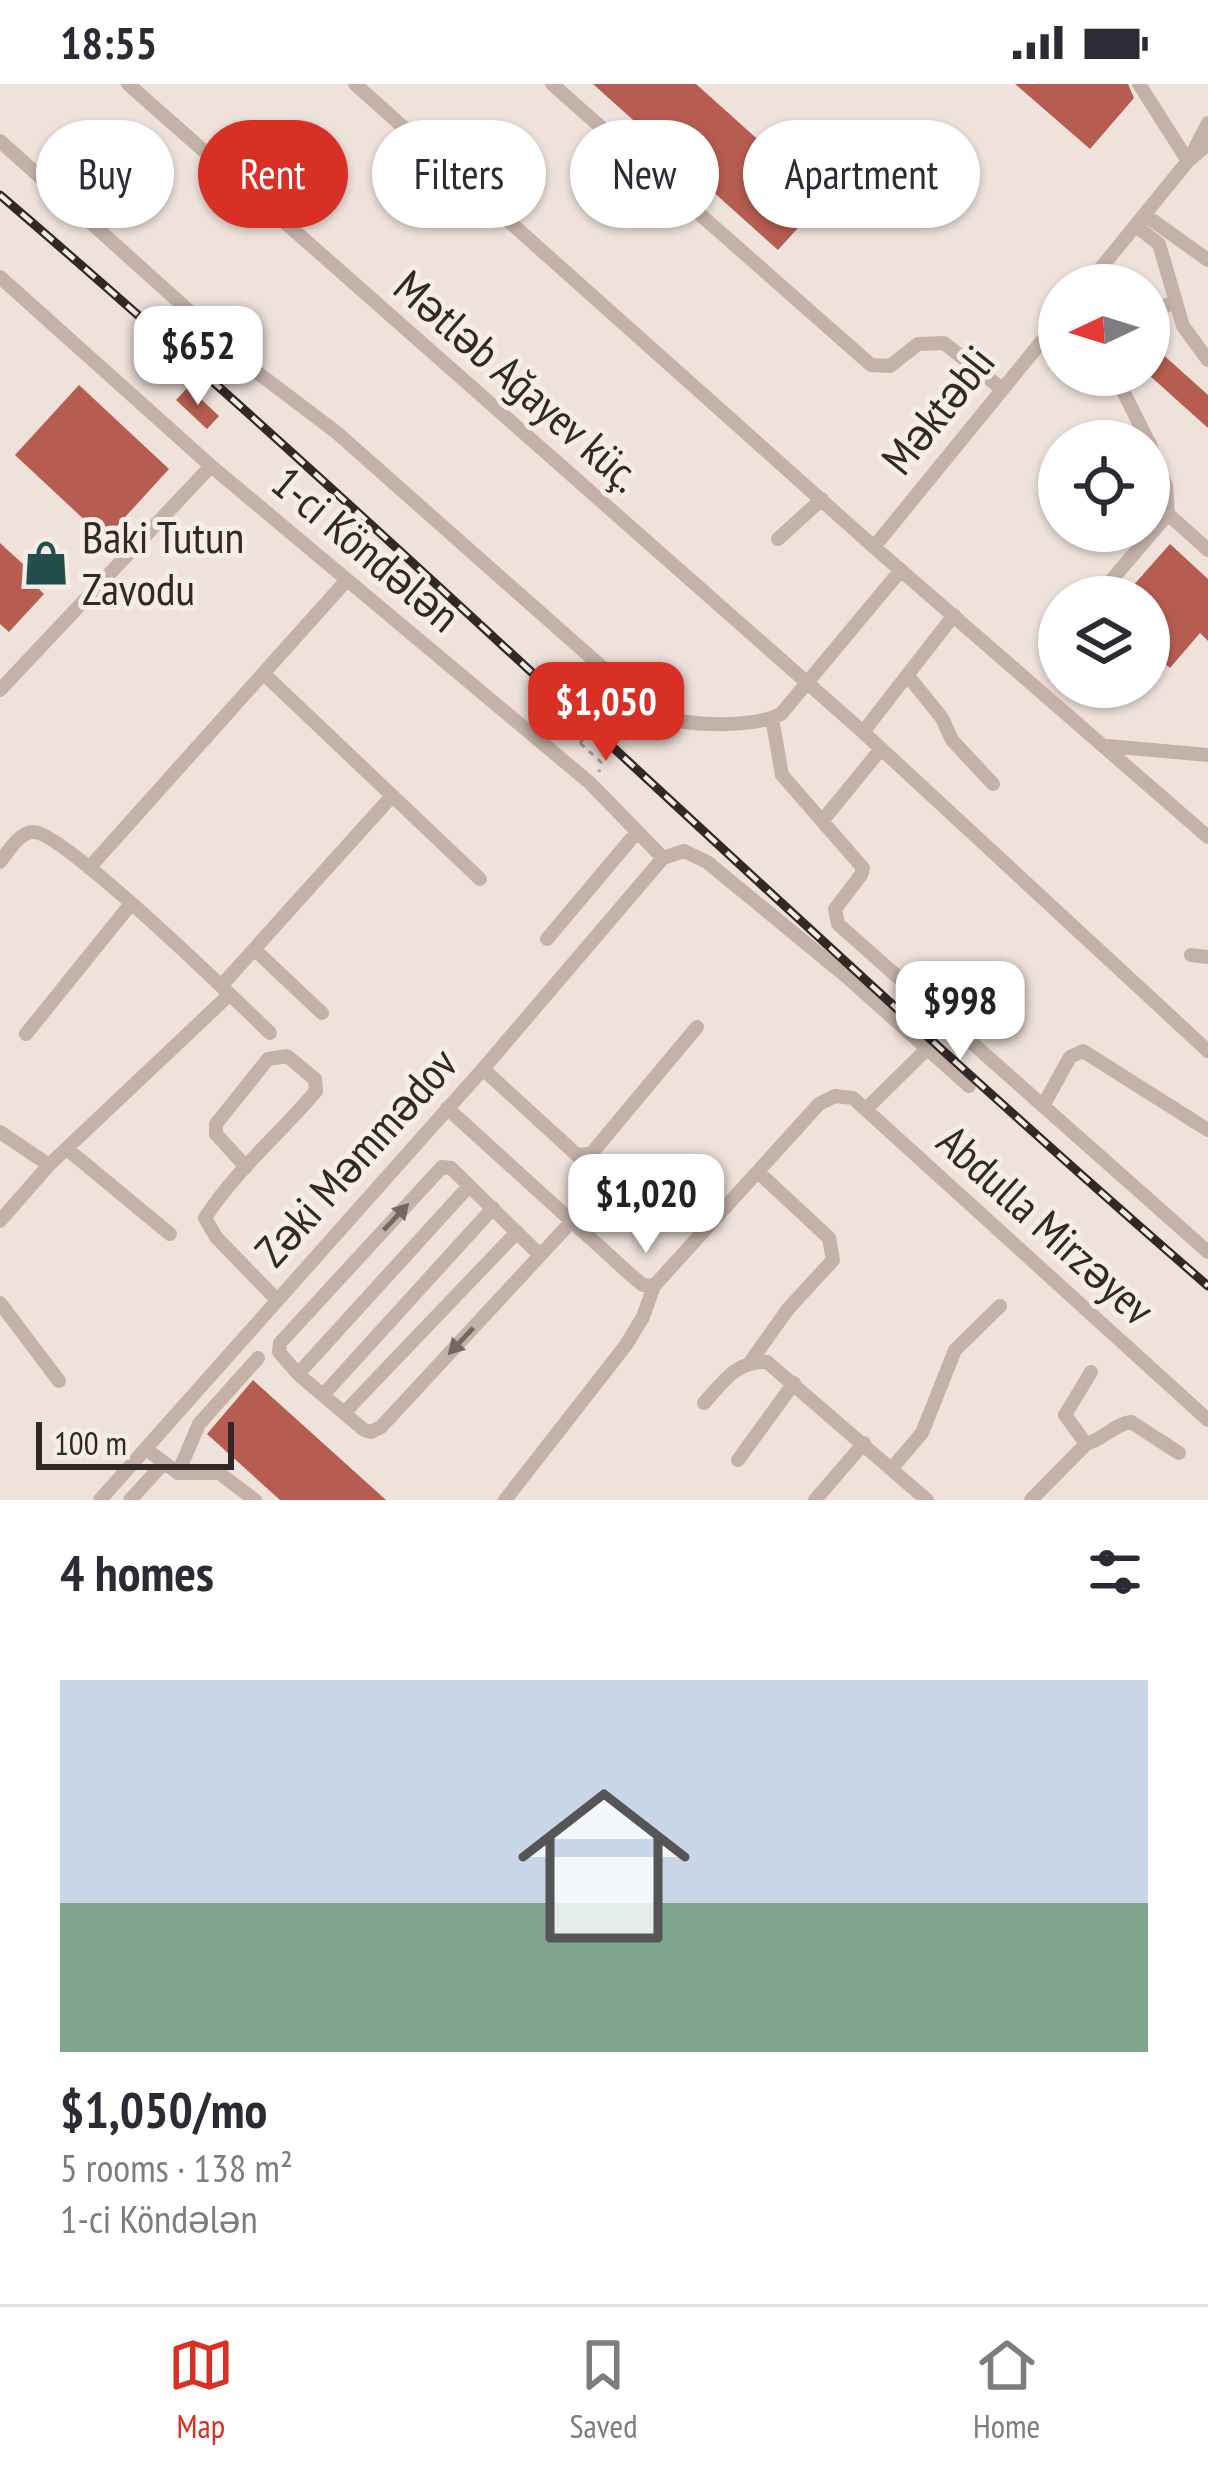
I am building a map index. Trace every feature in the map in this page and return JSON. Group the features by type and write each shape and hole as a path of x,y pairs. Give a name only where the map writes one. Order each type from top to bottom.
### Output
{"street":[{"name":"Mətləb Ağayev küç.","path":"128,84 863,732 1208,1051"},
{"path":"356,84 874,547 1208,837"},
{"path":"552,84 872,365 890,366 918,344 944,344 1002,389"},
{"path":"1139,84 1188,161"},
{"path":"1105,264 1188,161 1208,123"},
{"path":"0,141 258,373 336,432 655,714 698,724 772,718 789,706 901,570"},
{"path":"1188,161 1208,145"},
{"path":"1141,220 1208,260"},
{"path":"1141,220 1166,258 1183,326 1208,360"},
{"name":"1-ci Köndələn","path":"3,286 590,783 663,858"},
{"path":"1170,303 1174,301"},
{"name":"Məktəbli","path":"874,547 1038,345"},
{"path":"0,691 211,466"},
{"path":"778,539 822,500"},
{"path":"1170,516 1208,550"},
{"path":"1115,576 1135,552"},
{"path":"89,868 346,580"},
{"path":"863,732 954,616"},
{"path":"264,674 480,879"},
{"path":"908,676 942,718 952,740 993,784"},
{"path":"772,718 782,776 862,868 835,909 838,924 1208,1252"},
{"path":"1108,746 1208,755"},
{"path":"823,820 881,749"},
{"path":"0,1221 49,1165 226,990 254,949 392,796"},
{"path":"0,862 24,834 36,831 89,868 270,1033"},
{"path":"547,939 638,832"},
{"path":"663,858 684,851 707,862 846,976 969,1086"},
{"name":"Zəki Məmmədov","path":"100,1500 483,1069 663,858"},
{"path":"26,1034 130,905"},
{"path":"254,949 322,1013"},
{"path":"1191,956 1208,957"},
{"path":"483,1069 577,1155 591,1154 697,1027"},
{"path":"505,1500 626,1345 644,1317 654,1286 819,1103 846,1096 866,1109 927,1049"},
{"path":"1044,1104 1070,1057 1083,1052 1208,1130"},
{"path":"246,1167 216,1134 216,1124 268,1060 287,1056 314,1079 316,1090 246,1167 220,1195 205,1218 206,1225 278,1300"},
{"path":"447,1108 632,1276 643,1285 654,1286"},
{"name":"Abdulla Mirzəyev","path":"866,1109 1208,1420"},
{"path":"0,1132 49,1165"},
{"path":"67,1149 170,1234"},
{"path":"540,1255 451,1168 442,1167 280,1343 279,1352 298,1374 371,1432 381,1426 572,1221"},
{"path":"704,1403 732,1372 751,1361 788,1309 832,1260 829,1238 758,1172"},
{"path":"298,1374 470,1186"},
{"path":"323,1395 494,1208"},
{"path":"344,1413 517,1232"},
{"path":"0,1303 59,1381"},
{"path":"892,1468 922,1433 955,1350 1000,1306"},
{"path":"178,1473 199,1424 258,1358"},
{"path":"751,1361 767,1362 794,1383 927,1500"},
{"path":"1086,1444 1065,1415 1091,1372"},
{"path":"738,1460 794,1383"},
{"path":"1176,1392 1208,1402"},
{"path":"1030,1500 1086,1444 1120,1424 1131,1422 1178,1453"},
{"path":"815,1500 863,1443"},
{"path":"146,1449 178,1473 219,1473 255,1500"},
{"path":"130,1500 163,1464"}],"path":[{"path":"601,762 580,743 605,716 626,734 636,734 655,714"}],"building":[{"path":"593,84 696,84 743,126 743,219 719,197 719,120 633,120"},
{"path":"1015,84 1128,84 1134,98 1090,149"},
{"path":"753,228 798,228 778,250"},
{"path":"1170,361 1208,395 1208,428 1170,394"},
{"path":"79,385 169,469 105,539 15,455"},
{"path":"188,387 219,416 207,429 176,400"},
{"path":"0,543 38,578 33,583 44,594 9,632 0,624"},
{"path":"1170,544 1208,579 1208,641 1200,633 1170,668 1170,576 1142,576 1163,552 1170,552"},
{"path":"253,1380 386,1500 280,1500 207,1434"}],"railway":[{"path":"0,195 305,464 904,1015 1208,1286"}],"place":[{"name":"Baki Tutun Zavodu","path":"46,563"}]}
